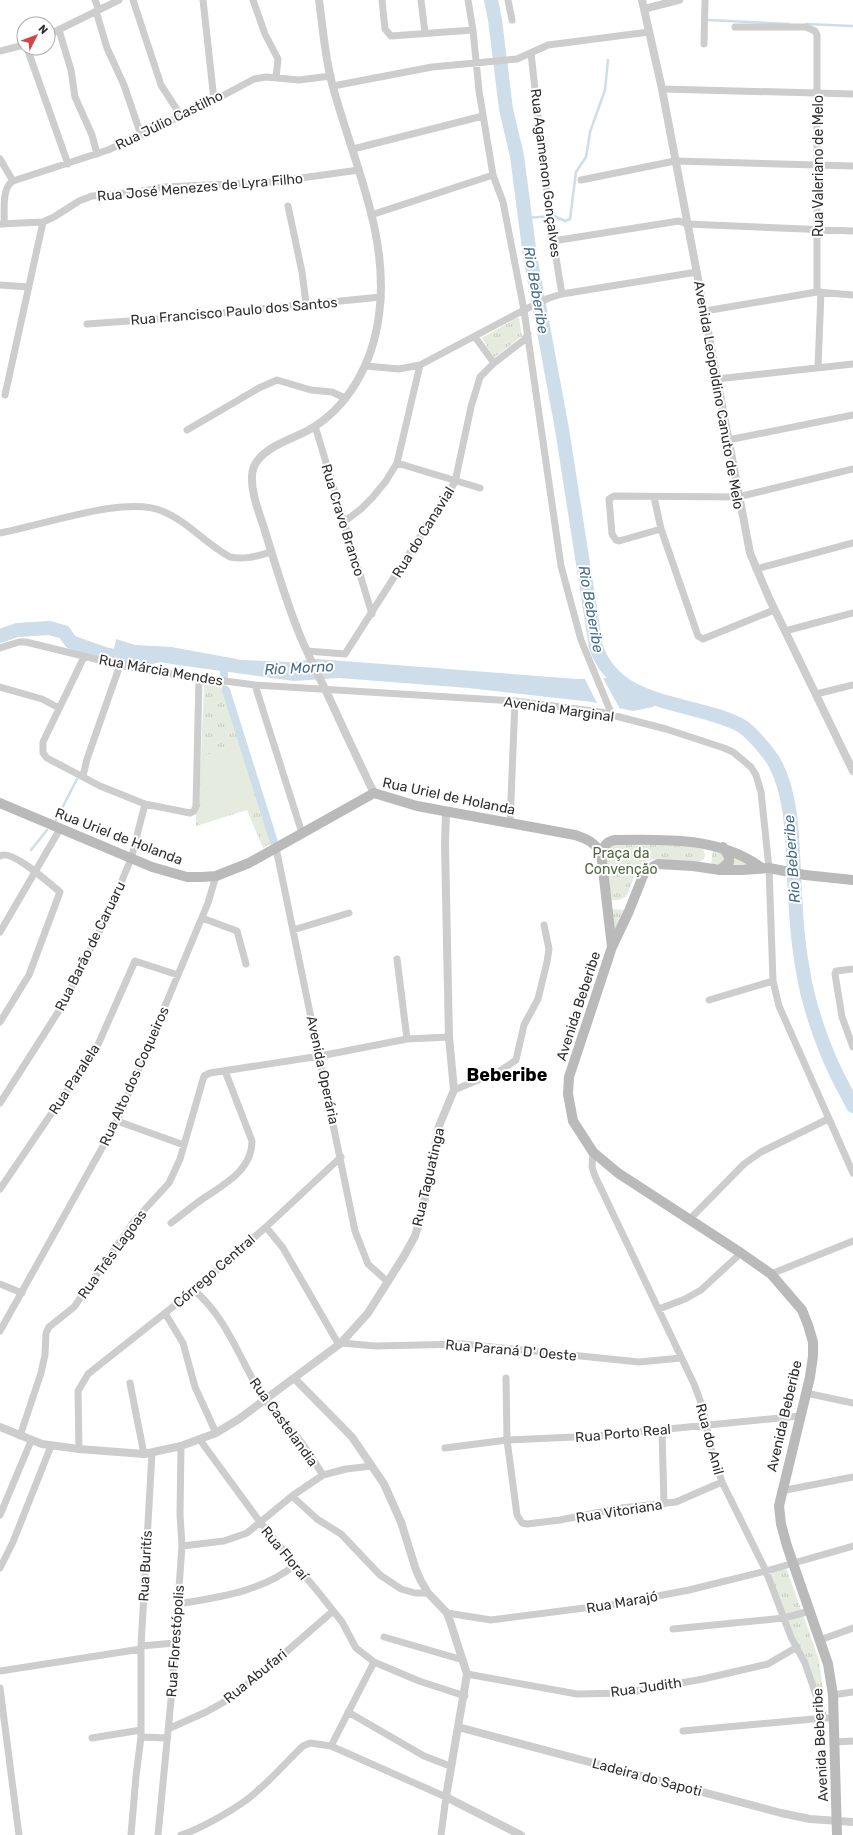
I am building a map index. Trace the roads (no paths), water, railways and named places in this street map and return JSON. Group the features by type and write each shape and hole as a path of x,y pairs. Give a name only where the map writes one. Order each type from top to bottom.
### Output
{"main road":[{"name":"Rua Uriel de Holanda","path":"0,803 131,859 172,874 187,877 216,876 249,862 374,793 398,801 446,812 581,837 588,839 596,845 601,853"},
{"path":"601,853 605,845 610,841 615,840 685,841 723,847 750,859 765,868"},
{"path":"720,870 729,862 729,856 723,847"},
{"name":"Avenida Beberibe","path":"601,853 612,947"},
{"name":"Avenida Beberibe","path":"720,870 693,866 658,864 645,871 629,911 612,947 569,1077 568,1094 573,1121 593,1152 618,1173 771,1274 802,1310 808,1325 813,1342 812,1356 806,1393 781,1491 779,1506 781,1524 828,1664 833,1695 828,1718 835,1742 837,1835"},
{"path":"720,870 765,868 805,875 853,880"},
{"path":"606,904 616,915 621,915 629,911"}],"street":[{"path":"95,0 107,48 124,85 141,135"},
{"path":"97,154 92,135 75,97 71,70 58,30 119,0"},
{"path":"133,0 161,85 181,116"},
{"path":"203,0 214,100"},
{"path":"253,0 265,34 278,59 276,78"},
{"path":"319,0 333,86 359,170 371,215 378,250 381,297 377,331 366,366 345,398 315,426 264,454 253,467 252,477 254,494 289,607 308,654 374,793"},
{"path":"382,0 385,29 388,35 397,37 425,33 473,30"},
{"path":"421,0 425,33"},
{"path":"468,0 483,116 493,175 503,202 528,333 561,566 581,640 611,712"},
{"path":"508,0 512,20"},
{"name":"Avenida Leopoldino Canuto de Melo","path":"642,0 662,89 705,311 745,537 756,569 774,610 853,771"},
{"path":"644,9 679,0"},
{"path":"704,44 705,0"},
{"name":"Rua Valeriano de Melo","path":"735,28 806,27 815,31 818,40 818,367"},
{"path":"333,86 432,67 518,59 544,46 649,32"},
{"path":"0,51 16,47"},
{"name":"Rua Agamenon Gonçalves","path":"531,53 552,241 562,294"},
{"path":"30,56 68,164"},
{"name":"Rua Júlio Castilho","path":"11,182 97,154 181,116 254,79 266,77 300,80 331,76"},
{"path":"662,89 853,94"},
{"path":"353,149 483,116"},
{"path":"0,159 11,182 6,190 2,224"},
{"path":"581,180 675,160 853,166"},
{"name":"Rua José Menezes de Lyra Filho","path":"2,224 43,222 54,217 79,201 92,196 164,188 272,182 359,170"},
{"path":"371,215 493,175"},
{"path":"288,206 302,272 306,304"},
{"path":"552,241 679,221 687,224 853,232"},
{"path":"5,395 43,222"},
{"path":"366,366 399,369 420,366 524,310 548,298 562,294 697,272"},
{"path":"0,285 29,287"},
{"path":"705,311 819,292 853,296"},
{"name":"Rua Francisco Paulo dos Santos","path":"87,324 170,318 381,297"},
{"name":"Rua do Canavial","path":"308,654 345,654 455,482 476,388 480,377 494,363 524,340 528,333"},
{"path":"475,337 494,363"},
{"path":"717,379 853,364"},
{"path":"344,522 372,498 386,481 397,462 420,366"},
{"path":"187,430 259,388 277,380 311,390 332,392 345,398"},
{"path":"728,440 853,415"},
{"name":"Rua Cravo Branco","path":"315,426 372,614"},
{"path":"397,462 455,482 480,488"},
{"path":"661,529 619,541 614,538 612,534 608,501 611,497 738,497 853,469"},
{"path":"654,497 661,529 697,634 700,638 703,639 774,610"},
{"path":"0,533 20,530 98,510 117,507 136,507 161,510 230,557 240,559 250,558 271,552"},
{"path":"756,569 853,543"},
{"path":"785,631 853,613"},
{"name":"Rua Márcia Mendes","path":"0,648 19,642 26,642 120,665 200,678 255,685 323,685"},
{"path":"84,657 43,742 43,753 47,758 100,786 145,804 190,813 194,811 196,806 200,678"},
{"path":"83,776 87,759 120,665"},
{"path":"255,685 302,833"},
{"name":"Avenida Marginal","path":"323,685 611,712 715,744 733,752 750,767 756,775 761,792 773,981 779,1006 853,1173"},
{"path":"816,694 853,685"},
{"path":"0,687 42,699 59,708"},
{"path":"510,824 515,702"},
{"name":"Rua Barão de Caruaru","path":"0,1103 62,1006 107,916 131,859 145,804"},
{"name":"Rua Taguatinga","path":"0,1427 31,1441 51,1446 79,1450 148,1454 181,1446 216,1433 239,1419 340,1344 364,1318 404,1256 419,1225 439,1126 454,1090 449,1037 445,845 446,812"},
{"path":"0,932 60,829"},
{"name":"Avenida Operária","path":"276,848 353,1221 358,1240 368,1264 388,1282"},
{"path":"0,856 3,854 9,854 36,872 60,892 29,974 0,1022"},
{"name":"Rua Alto dos Coqueiros","path":"0,1331 117,1121 202,918 216,876"},
{"path":"294,930 349,914"},
{"path":"202,918 237,931 246,964"},
{"path":"454,1090 500,1071 516,1060 524,1024 538,999 547,962 549,949 544,925"},
{"path":"397,959 407,1039"},
{"name":"Rua Paralela","path":"0,1189 81,1070 93,1056 135,961 178,975"},
{"path":"853,969 836,971 834,974 842,1017 853,1046"},
{"path":"709,1000 773,981"},
{"path":"171,1223 235,1176 248,1160 252,1150 252,1141 225,1071 320,1056 407,1039 449,1037"},
{"name":"Rua Três Lagoas","path":"20,1436 41,1373 45,1355 46,1333 49,1327 74,1307 135,1220 168,1183 180,1159 204,1076 210,1073 225,1071"},
{"path":"690,1220 744,1164 761,1152 828,1119"},
{"path":"117,1121 184,1145"},
{"name":"Rua do Anil","path":"593,1152 592,1167 694,1384 703,1408 710,1445 722,1482 766,1571 784,1618 828,1718"},
{"name":"Córrego Central","path":"79,1450 78,1391 88,1374 194,1290 266,1227 341,1157"},
{"path":"266,1227 283,1248 340,1344"},
{"path":"771,1274 853,1241"},
{"path":"659,1309 701,1290 741,1253"},
{"path":"0,1284 22,1293"},
{"name":"Rua Castelandia","path":"194,1290 212,1308 224,1326 247,1371 264,1399 310,1454 323,1475"},
{"path":"165,1313 183,1343 195,1386 216,1433"},
{"name":"Rua Paraná D' Oeste","path":"340,1344 376,1346 463,1344 639,1362 681,1358"},
{"path":"294,1378 338,1422 372,1466 393,1502 416,1570 428,1593 447,1613 468,1674 465,1696 450,1766 441,1835"},
{"path":"506,1378 507,1440"},
{"name":"Rua Buritís","path":"130,1383 148,1454 141,1647 141,1733 131,1835"},
{"path":"806,1393 853,1402"},
{"name":"Rua Porto Real","path":"446,1448 507,1440 597,1436 800,1416"},
{"path":"662,1430 664,1504"},
{"name":"Rua Floraí","path":"200,1440 260,1522 333,1610 356,1648 374,1662 465,1696"},
{"name":"Rua Vitoriana","path":"507,1440 517,1515 522,1523 527,1524 560,1520 621,1508 664,1504 686,1498 722,1482"},
{"path":"0,1515 3,1498 31,1441"},
{"path":"0,1568 51,1446"},
{"name":"Rua Florestópolis","path":"158,1835 182,1546 180,1514 181,1446"},
{"path":"182,1546 224,1542 247,1533 292,1496 323,1475 346,1469 372,1466"},
{"path":"781,1491 853,1477"},
{"path":"292,1496 316,1519 342,1534 365,1562 380,1576 401,1589 415,1594 428,1593"},
{"name":"Rua Marajó","path":"447,1613 491,1620 609,1605 689,1590 766,1571 853,1546"},
{"path":"178,1604 217,1598 250,1590 285,1573 295,1565"},
{"name":"Rua Abufari","path":"168,1729 206,1712 226,1701 263,1672 333,1610"},
{"path":"673,1628 784,1618 810,1611"},
{"path":"820,1640 853,1628"},
{"path":"384,1637 463,1660"},
{"path":"0,1671 141,1647 175,1643"},
{"name":"Rua Judith","path":"468,1674 577,1694 626,1693 703,1679 768,1664 797,1647"},
{"path":"331,1746 374,1662"},
{"path":"0,1688 19,1835"},
{"path":"833,1695 853,1692"},
{"path":"348,1712 424,1756 450,1766"},
{"path":"683,1732 828,1718"},
{"name":"Ladeira do Sapoti","path":"458,1727 781,1813 810,1819 853,1822"},
{"path":"92,1738 141,1733 167,1738"},
{"path":"835,1742 853,1741"},
{"path":"181,1835 203,1825 246,1800 264,1785 303,1746 310,1743 331,1746 446,1797 521,1835"}],"water":[{"path":"116,639 135,645 171,647 242,660 290,662 317,659 577,679 608,678 622,690 655,704 653,707 633,711 592,702 468,688 339,678 294,681 171,664 113,654"}],"waterway":[{"name":"Rio Beberibe","path":"491,0 495,20 506,109 517,156 530,256 562,429 596,647 606,667 620,681 638,692 658,700 721,717 740,725 753,736 773,760 780,775 789,808 793,843 796,912 805,984 812,1011 832,1065 853,1106"},
{"path":"709,20 789,24"},
{"path":"806,24 853,26"},
{"path":"525,218 554,216 565,221 570,219 576,172 586,157 590,132 605,90 608,60"},
{"name":"Rio Morno","path":"0,636 17,630 49,628 64,632 71,642 105,654 115,656 122,655 140,660 160,655"},
{"path":"224,661 224,678"},
{"path":"226,690 274,842"},
{"path":"56,820 77,779"},
{"path":"31,850 47,830"}],"district":[{"name":"Beberibe","path":"507,1075"}],"park label":[{"name":"Praça da Convenção","path":"621,862"}]}
